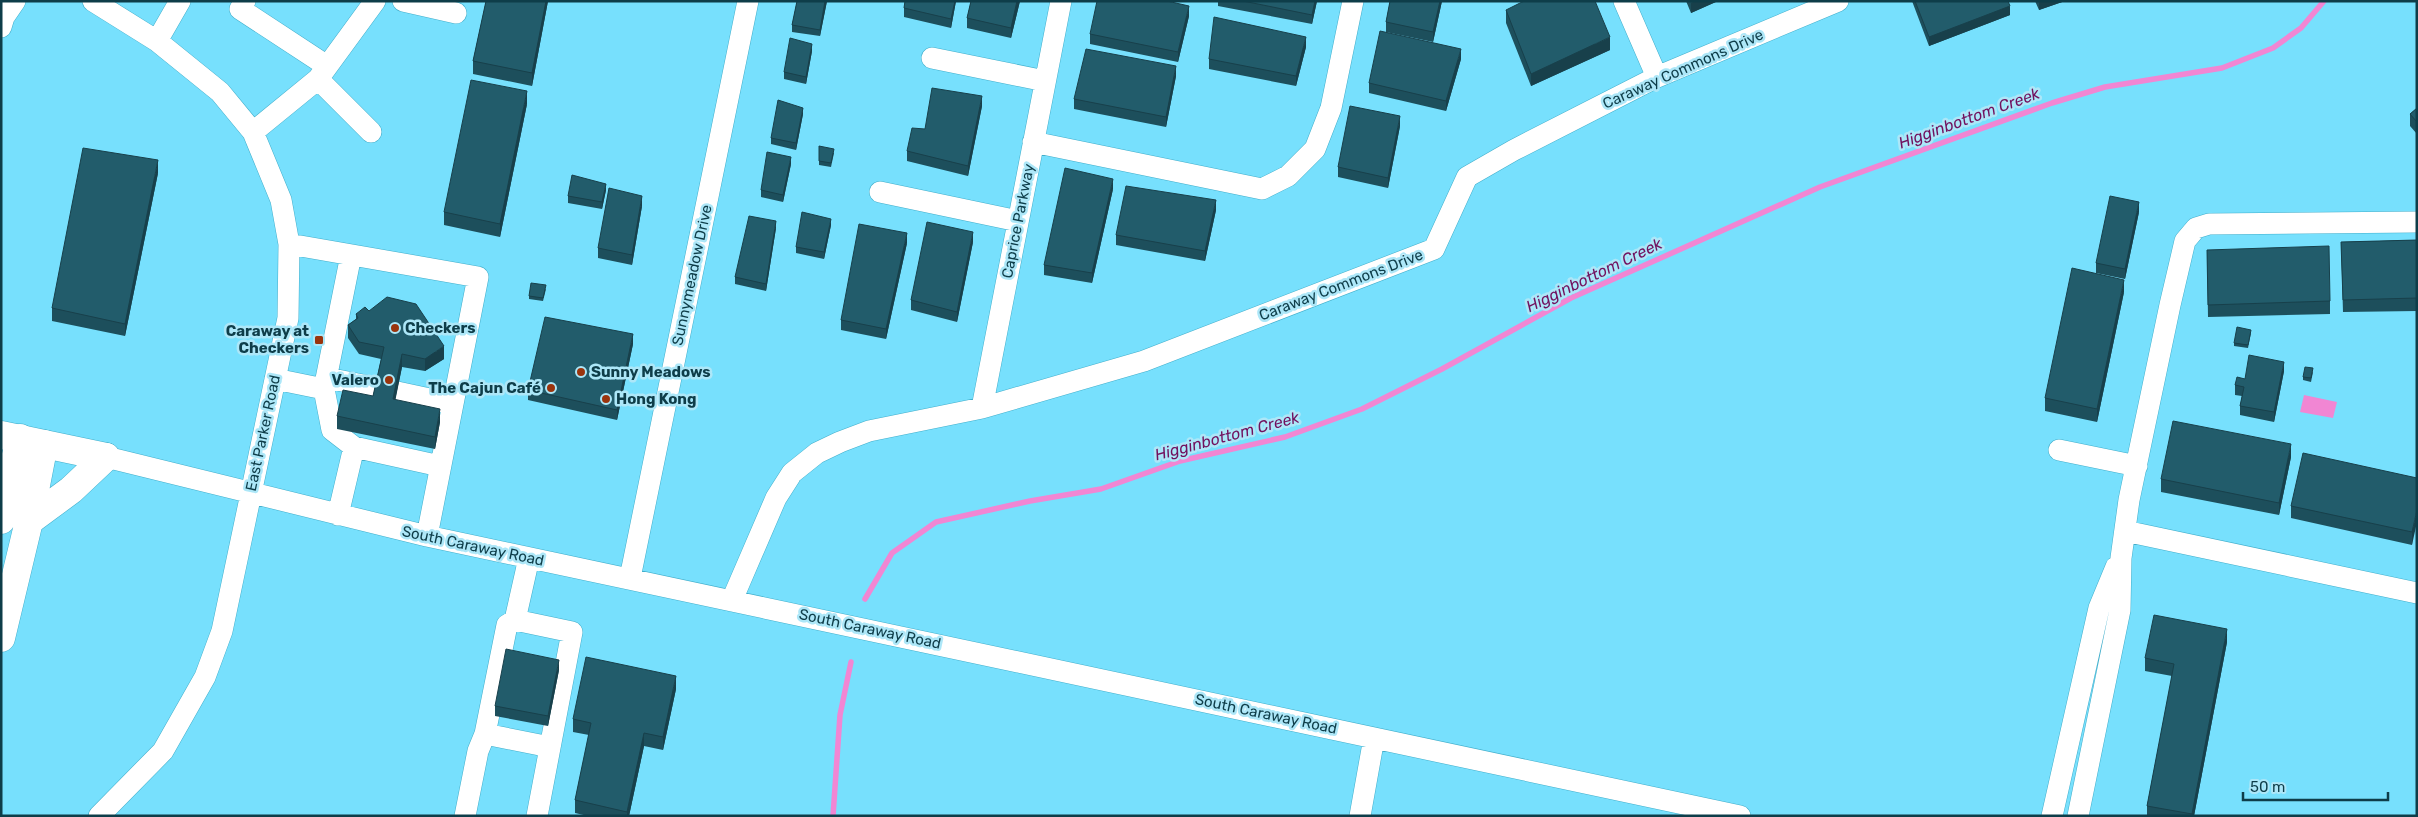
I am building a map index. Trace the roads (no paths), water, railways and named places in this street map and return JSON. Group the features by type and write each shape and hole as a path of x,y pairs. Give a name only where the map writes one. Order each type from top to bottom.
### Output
{"main road":[{"name":"South Caraway Road","path":"22,439 106,457"},
{"path":"1,520 22,439"},
{"path":"1,638 29,521 22,439"},
{"path":"29,521 71,490 106,457"}],"street":[{"path":"1,27 4,17 15,1"},
{"name":"East Parker Road","path":"93,1 157,41 220,92 253,132 282,200 289,244 288,318 222,631 205,677 163,751 104,814"},
{"path":"157,41 180,1"},
{"path":"245,1 240,9 322,72 371,132"},
{"path":"253,132 322,72 375,1"},
{"path":"403,1 456,13"},
{"name":"Sunnymeadow Drive","path":"630,578 748,1"},
{"name":"Caprice Parkway","path":"982,408 1061,1"},
{"path":"1033,142 1262,189 1288,176 1315,149 1330,108 1353,1"},
{"path":"1624,1 1657,77"},
{"name":"Caraway Commons Drive","path":"982,408 1144,362 1434,249 1467,177 1514,150 1657,77 1838,1"},
{"path":"932,58 1045,81"},
{"path":"880,192 1018,221"},
{"path":"2078,816 2120,610 2121,558 2136,466 2170,305 2186,241 2196,228 2209,224 2417,222"},
{"path":"289,244 478,278 427,536"},
{"path":"351,255 326,384 332,430 359,443 410,452 440,466"},
{"path":"275,379 326,384 389,395 420,407 453,404"},
{"path":"368,408 389,395"},
{"path":"732,600 776,498 792,473 803,463 840,442 869,431 982,408"},
{"path":"338,516 359,443"},
{"path":"2060,450 2136,466"},
{"name":"South Caraway Road","path":"106,457 338,516 427,536 1740,816"},
{"path":"2125,530 2417,593"},
{"path":"515,620 529,558"},
{"path":"2052,816 2099,608 2121,558"},
{"path":"465,816 478,751 485,734 507,625 515,620 572,632 537,816"},
{"path":"485,734 550,747"},
{"path":"1360,816 1374,738"}],"waterway":[{"name":"Higginbottom Creek","path":"865,599 892,553 936,522 1030,501 1101,489 1180,461 1285,437 1362,409 1442,369 1571,298 1820,187 2052,103 2105,87 2222,68 2273,48 2301,28 2324,1"},
{"name":"Higginbottom Creek","path":"833,816 840,715 851,662"}],"place":[{"name":"Checkers","path":"395,328"},
{"name":"Caraway at Checkers","path":"319,340"},
{"name":"Sunny Meadows","path":"581,372"},
{"name":"Valero","path":"389,380"},
{"name":"The Cajun Café","path":"551,388"},
{"name":"Hong Kong","path":"606,399"}]}
